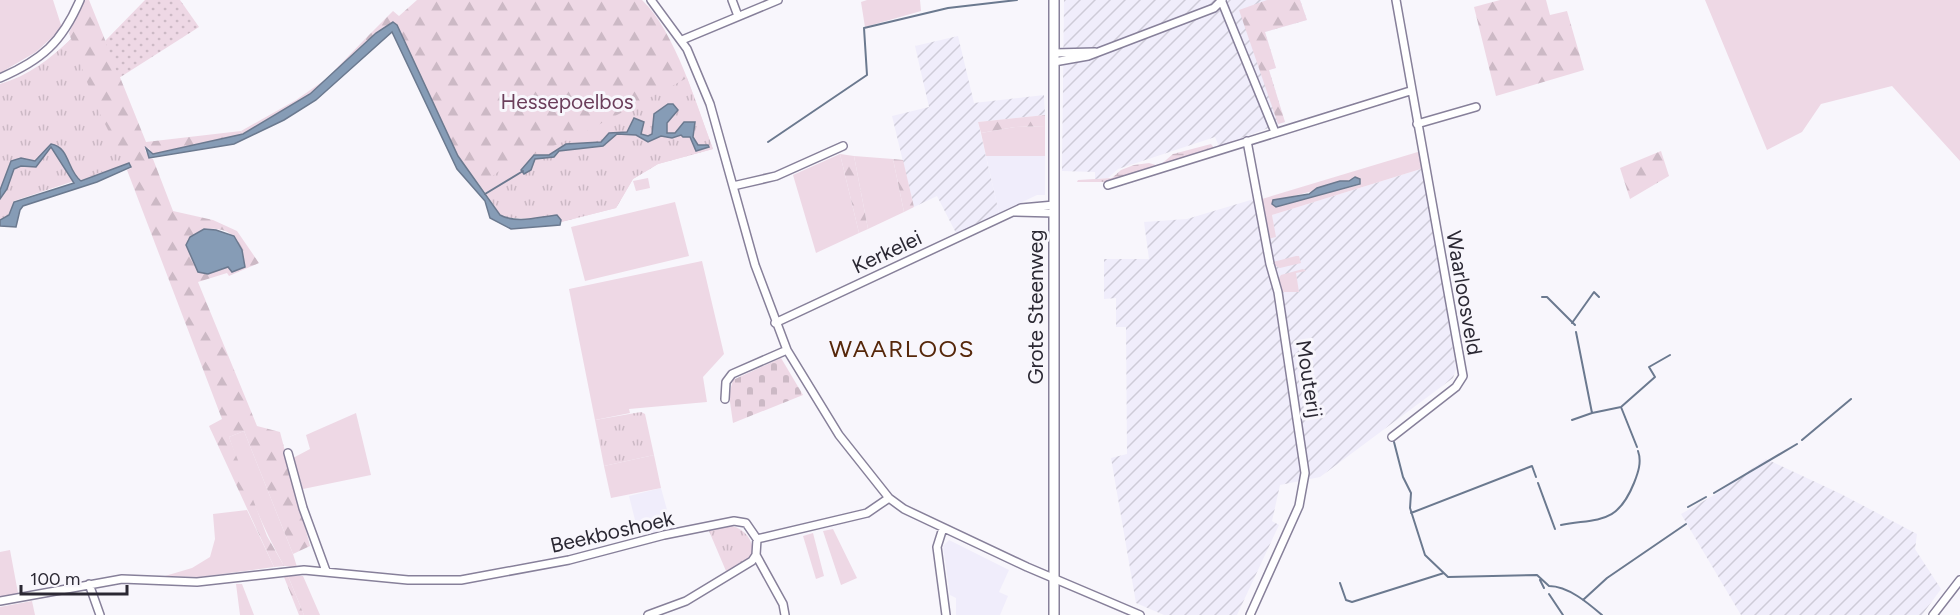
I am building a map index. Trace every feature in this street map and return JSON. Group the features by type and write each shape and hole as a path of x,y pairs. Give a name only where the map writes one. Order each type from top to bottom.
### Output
{"main road":[{"name":"Grote Steenweg","path":"1054,0 1054,615"}],"street":[{"path":"0,78 34,60 57,41 66,31 80,0"},
{"path":"651,0 682,40 710,104 775,323 787,350 823,412 889,498 904,509 943,528 1140,615"},
{"path":"732,0 738,16"},
{"path":"682,40 778,0"},
{"name":"Waarloosveld","path":"1392,437 1456,387 1463,376 1410,91 1396,0"},
{"path":"1054,57 1088,56 1214,8 1222,1 1275,132"},
{"path":"1108,185 1410,91"},
{"path":"1416,124 1476,107"},
{"name":"Mouterij","path":"1247,141 1270,264 1278,292 1305,457 1305,473 1299,506 1250,615"},
{"path":"733,186 776,176 843,146"},
{"name":"Kerkelei","path":"775,323 1021,208 1054,209"},
{"path":"725,399 726,382 732,374 787,350"},
{"path":"288,453 303,508 326,572"},
{"path":"648,615 669,609 713,586 727,574 752,561 756,555 757,539 867,513 889,498"},
{"name":"Beekboshoek","path":"0,601 122,579 197,582 297,570 408,580 461,580 568,560 664,534 734,521 746,523 757,539"},
{"path":"943,528 937,547 946,615"},
{"path":"756,555 783,604 785,615"},
{"path":"1933,615 1960,580"},
{"path":"89,584 100,615"}],"shaded area":[{"path":"1064,0 1300,0 1307,20 1265,32 1276,68 1269,70 1285,122 1219,146 1215,137 1118,169 1108,178 1095,179 1095,172 1062,171"},
{"path":"958,36 974,103 1044,95 1045,115 978,122 999,213 956,233 937,196 914,207 892,116 929,107 915,46"},
{"path":"986,156 1045,156 1045,195 1037,195 999,213"},
{"path":"1424,168 1456,369 1453,378 1320,477 1280,485 1272,521 1279,525 1237,615 1164,615 1136,603 1111,458 1127,454 1126,327 1116,327 1116,298 1104,299 1104,259 1149,259 1144,222 1187,219 1254,199 1262,199 1268,238 1275,237 1272,215"},
{"path":"1766,459 1841,494 1917,534 1915,549 1941,589 1922,615 1741,615 1681,514 1716,494"},
{"path":"661,488 672,528 639,536 629,496"},
{"path":"949,540 1009,570 999,592 1008,596 1000,615 956,615 956,598 950,595 943,546"}],"green space":[{"path":"0,0 53,0 62,28 36,52 0,73"},
{"path":"84,0 89,0 146,142 241,131 243,134 152,154 149,148 145,150 149,158 153,159 173,211 213,220 237,231 259,263 229,276 227,273 198,282 257,426 280,432 310,546 293,554 244,431 229,437 267,536 284,566 274,567 209,426 222,419 127,170 131,168 130,163 81,181 50,59 71,39 69,33","holes":["205,229 223,230 234,237 245,265 228,267 187,240"]},
{"path":"145,0 180,0 199,27 119,78 105,41"},
{"name":"Hessepoelbos","path":"417,0 642,0 665,30 675,49 713,149 658,164 633,179 616,208 561,222 561,220 490,199 458,156 393,22 367,41 365,39 393,11 399,16"},
{"path":"920,0 921,11 865,27 861,2"},
{"path":"1267,0 1300,0 1307,20 1265,32 1276,68 1269,70 1285,122 1278,124 1239,10"},
{"path":"1500,0 1546,0 1550,15 1567,11 1584,70 1496,96 1474,7"},
{"path":"1705,0 1960,0 1960,161 1892,86 1821,104 1802,132 1767,150"},
{"path":"71,39 96,106 125,164 14,201 9,215 0,220 0,84 38,66"},
{"path":"365,39 367,41 310,94 243,134 241,131 296,100 326,79"},
{"path":"687,78 713,149 658,164 633,179 616,208 561,222 561,220 505,218 500,215 481,185 503,168 581,134"},
{"path":"1045,115 1045,126 1015,127 981,133 978,122"},
{"path":"1045,126 1045,156 986,156 981,133 1015,127"},
{"path":"1232,141 1233,143 1109,182 1077,182 1078,180 1112,178 1121,170 1134,165 1149,163 1159,166 1173,154 1211,144 1214,148"},
{"path":"1421,151 1424,168 1272,215 1276,237 1268,239 1262,199","holes":["1355,177 1361,180 1359,185 1282,204 1275,200"]},
{"path":"1661,151 1669,176 1630,199 1620,168"},
{"path":"840,154 859,233 816,253 793,175"},
{"path":"840,154 854,156 868,229 859,233"},
{"path":"854,156 893,159 904,212 868,229"},
{"path":"893,159 903,160 914,207 904,212"},
{"path":"648,178 650,188 636,191 633,181"},
{"path":"675,202 689,256 585,281 571,227"},
{"path":"1299,256 1301,263 1280,268 1273,262"},
{"path":"702,261 724,354 703,377 707,402 629,409 630,413 595,420 569,289"},
{"path":"1303,269 1306,271 1296,273 1299,292 1281,292 1278,279 1281,275"},
{"path":"781,358 803,395 733,423 729,395 733,380"},
{"path":"641,412 645,414 654,455 604,466 595,420"},
{"path":"356,413 371,475 303,489 293,458 310,449 306,435"},
{"path":"244,431 297,567 284,566 247,486 229,437"},
{"path":"654,455 661,488 611,498 604,466"},
{"path":"247,510 274,567 199,577 165,576 192,568 210,557 215,539 213,514"},
{"path":"732,526 747,536 752,544 753,553 749,559 726,571 709,531"},
{"path":"833,529 857,578 841,585 823,531"},
{"path":"813,533 824,576 816,579 803,536"},
{"path":"10,550 18,593 0,597 0,552"},
{"path":"288,576 303,576 320,615 304,615"},
{"path":"288,576 304,615 299,615 284,577"},
{"path":"236,584 242,584 254,615 240,615"},
{"path":"32,601 35,615 0,615 0,607"}],"water":[{"path":"393,22 397,25 458,156 500,215 520,219 557,215 561,220 560,225 511,229 490,218 485,201 457,169 392,32 316,100 284,120 234,144 149,158 146,148 153,154 243,134 310,94 376,33"},
{"path":"668,104 673,104 678,110 667,123 667,133 675,133 684,122 695,122 693,137 698,145 709,147 696,151 690,137 681,135 672,138 661,136 648,142 636,135 617,134 603,146 559,151 554,157 535,159 531,170 524,174 521,170 534,155 549,155 566,144 601,142 609,133 627,132 634,118 644,122 641,134 648,136 652,134 654,114"},
{"path":"51,144 62,150 76,177 81,181 129,163 131,167 97,182 23,206 16,227 0,226 0,220 9,215 14,202 74,183 51,147 36,167 21,166 14,169 7,189 0,199 0,190 11,161 21,158 35,161"},
{"path":"1355,177 1360,179 1360,184 1276,207 1272,204 1273,200 1309,194 1317,188 1340,181 1349,181"},
{"path":"204,229 234,236 242,250 245,267 232,272 228,267 208,274 198,272 186,245 190,237"}],"waterway":[{"path":"768,142 867,75 864,28 948,8 1017,0"},
{"path":"485,194 523,171"},
{"path":"1572,323 1594,292 1599,297"},
{"path":"1542,297 1547,297 1575,325"},
{"path":"1572,420 1592,413 1576,332"},
{"path":"1592,413 1621,407 1655,377 1649,367 1670,355"},
{"path":"1802,440 1851,399"},
{"path":"1621,407 1637,447"},
{"path":"1394,442 1403,477 1411,493 1410,508 1425,555 1448,577 1537,575 1549,586 1563,589 1577,596 1602,615"},
{"path":"1714,493 1797,444"},
{"path":"1561,525 1596,520 1613,513 1621,506 1628,497 1637,475 1640,463 1638,451"},
{"path":"1411,513 1532,466 1536,477"},
{"path":"1538,483 1555,529"},
{"path":"1688,507 1706,497"},
{"path":"1583,600 1607,578 1686,524"},
{"path":"1340,583 1346,600 1352,602 1444,573"},
{"path":"1540,580 1544,588"},
{"path":"1549,594 1563,615"}],"district":[{"name":"WAARLOOS","path":"902,349"}]}
